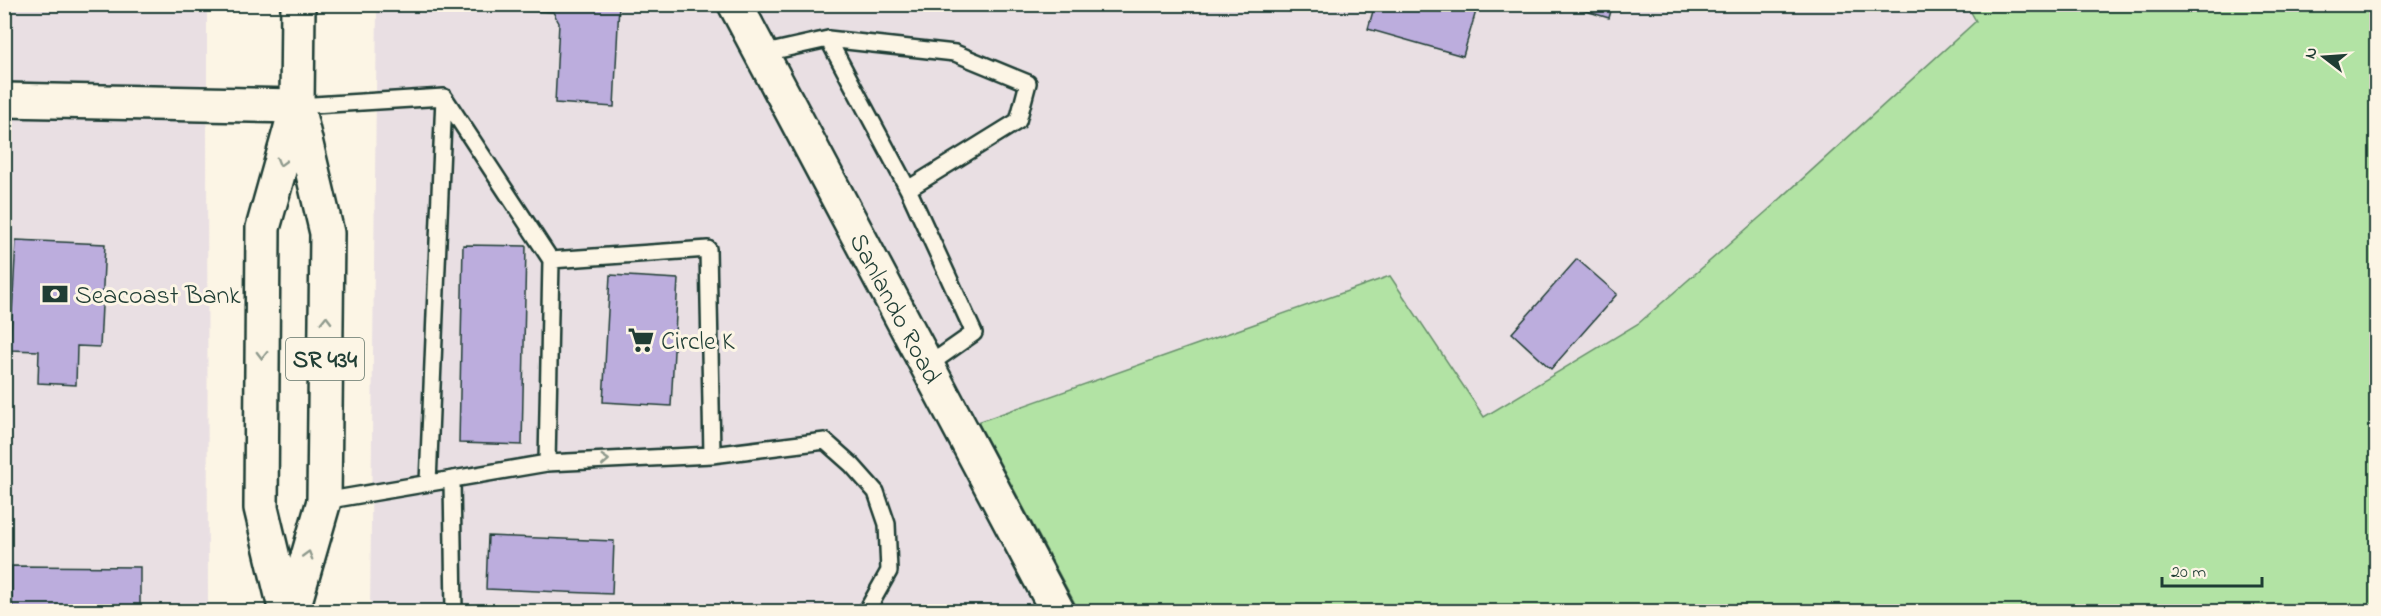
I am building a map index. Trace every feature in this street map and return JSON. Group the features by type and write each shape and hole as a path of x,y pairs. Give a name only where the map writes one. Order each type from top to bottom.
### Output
{"main road":[{"name":"SR 434","path":"292,612 324,501 327,233 297,106 298,4"},
{"name":"Sanlando Road","path":"735,4 1058,612"},
{"path":"4,100 297,106"},
{"name":"SR 434","path":"286,612 261,508 263,228 297,106"}],"lane":[{"path":"761,54 828,39 955,53 1028,83 1018,121 908,189"},
{"path":"828,39 908,189 974,333 927,366"},
{"path":"297,106 444,97"},
{"path":"444,97 551,260 547,463"},
{"path":"428,483 444,97"},
{"path":"551,260 708,249 712,455"},
{"path":"324,501 547,463 712,455 825,441 852,465 876,492 887,525 889,571 866,612"},
{"path":"452,479 454,612"}],"shaded area":[{"path":"5,4 207,5 207,86 5,83"},
{"path":"1967,4 1977,21 1639,323 1484,418 1390,276 978,422 756,5"},
{"path":"377,5 714,5 1037,611 370,612"},
{"path":"5,118 207,121 208,611 5,612"}],"green space":[{"path":"1967,5 2376,5 2376,611 1079,611 978,422 1390,276 1484,417 1639,323 1767,211 1976,21"}],"building":[{"path":"460,4 619,4 614,107 555,103 559,23 553,12 460,7"},
{"path":"1375,4 1478,4 1463,56 1368,29"},
{"path":"1563,4 1613,4 1609,18"},
{"path":"16,240 105,244 100,347 77,346 76,385 38,383 39,351 10,350"},
{"path":"463,245 526,246 522,445 459,443"},
{"path":"1577,259 1617,294 1551,369 1512,333"},
{"name":"Circle K","path":"610,275 678,279 671,406 603,402"},
{"path":"488,536 614,541 612,594 486,589"},
{"path":"12,566 140,567 140,612 12,612"}],"place":[{"name":"Seacoast Bank","path":"55,294"},
{"name":"Circle K","path":"641,340"}]}
